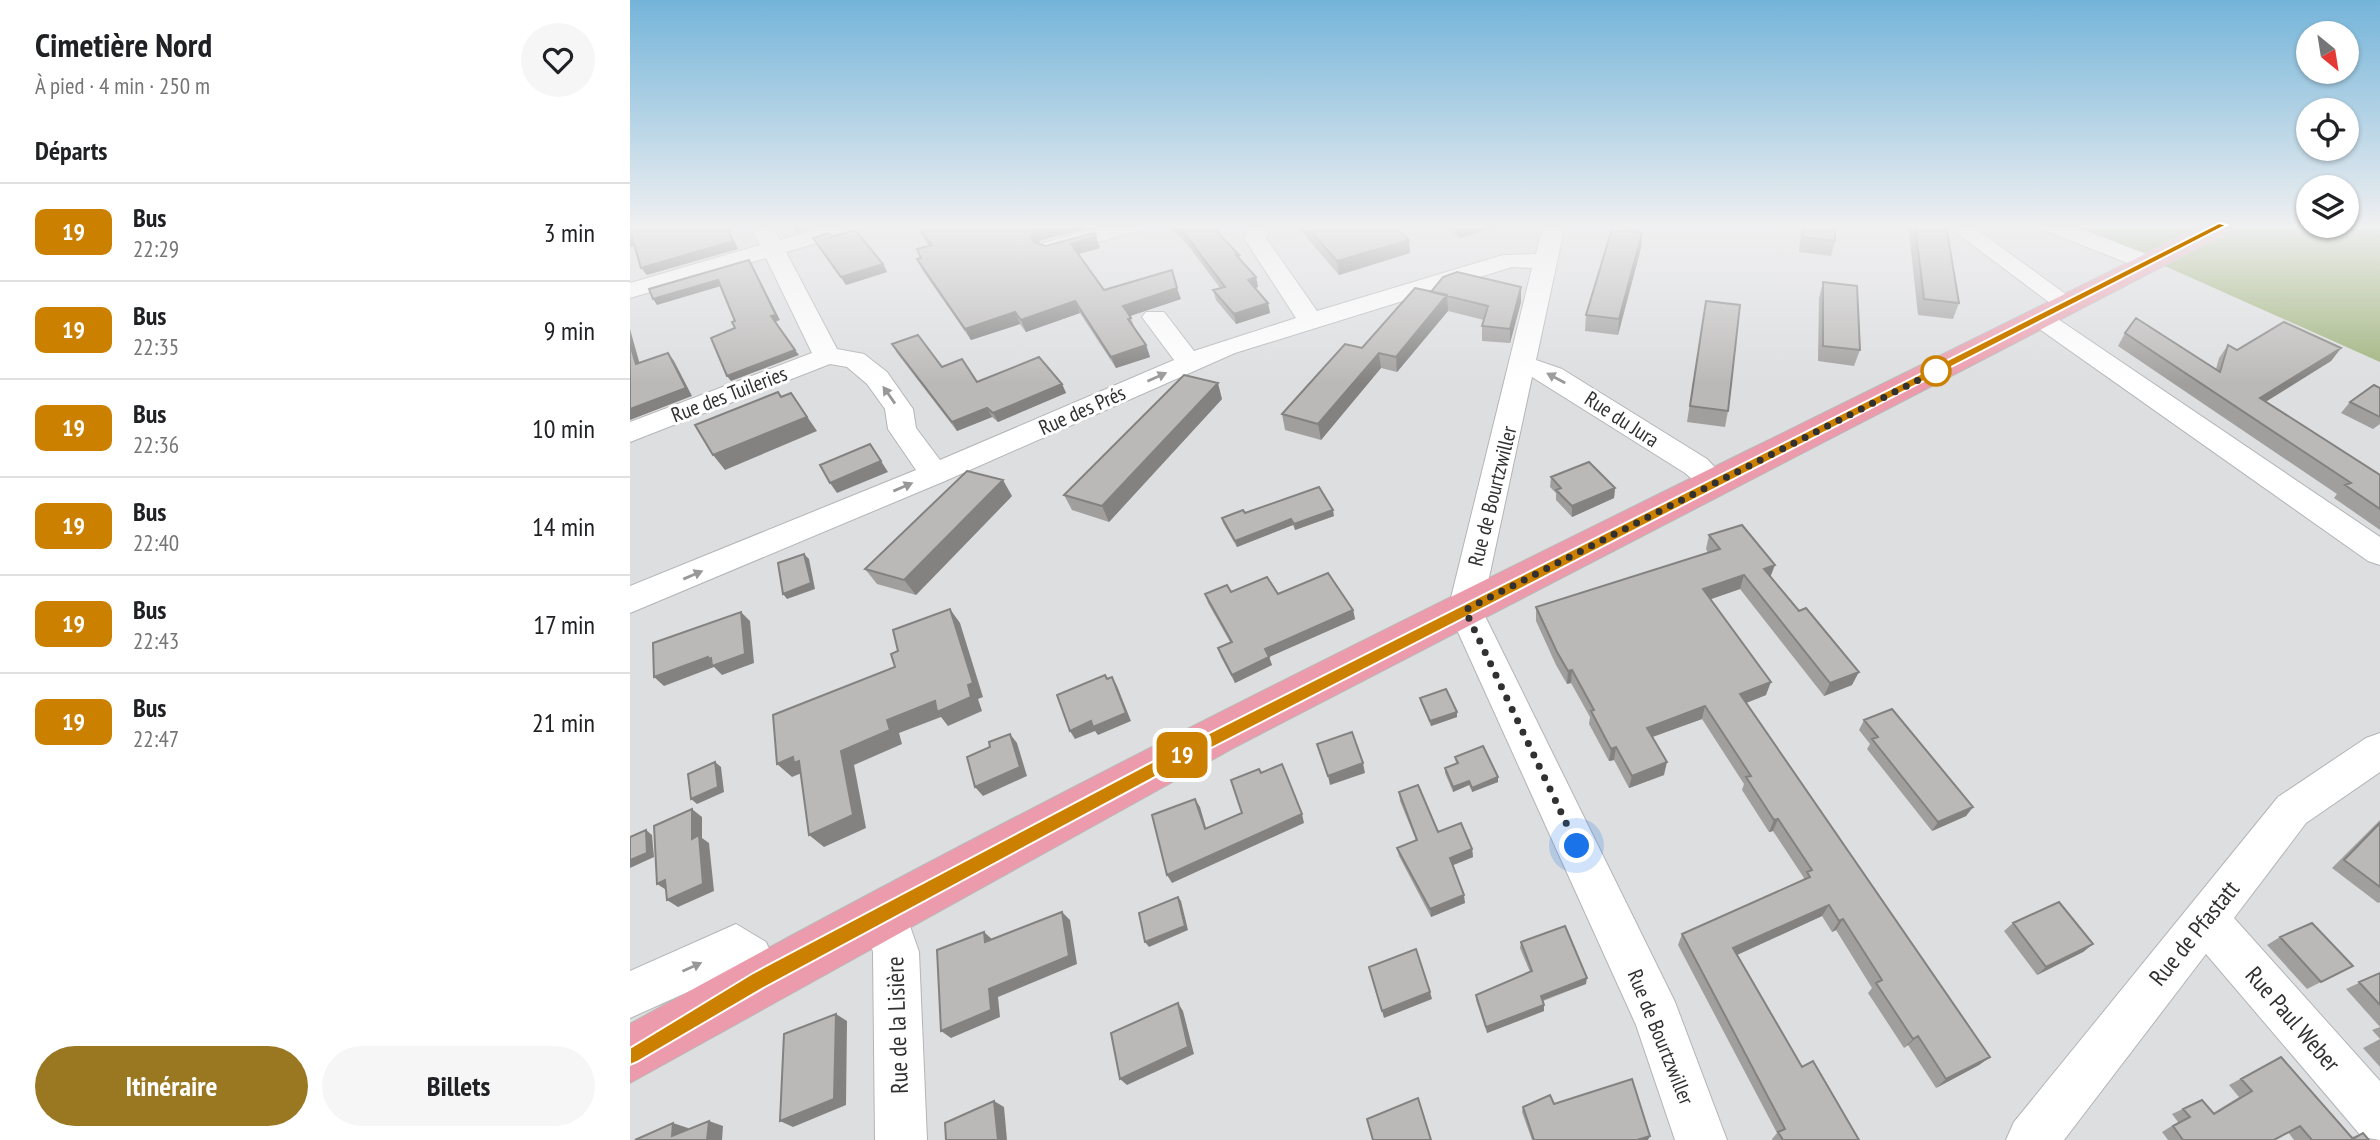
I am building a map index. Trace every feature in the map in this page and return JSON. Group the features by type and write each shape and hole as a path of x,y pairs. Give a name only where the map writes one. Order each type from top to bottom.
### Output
{"main road":[{"path":"630,1055 884,912 1465,610 2118,278"}],"street":[{"path":"630,291 674,278"},
{"path":"788,278 827,356 855,360 877,378 899,409 902,429 934,474"},
{"path":"1282,278 1310,320"},
{"name":"Rue des Prés","path":"630,600 934,474 1226,347 1450,278"},
{"name":"Rue de Bourtzwiller","path":"1543,278 1465,610 1658,1019 1701,1140"},
{"path":"2016,278 2053,311 2380,553"},
{"path":"1155,317 1190,363"},
{"name":"Rue des Tuileries","path":"630,433 827,356"},
{"name":"Rue du Jura","path":"1524,365 1552,374 1696,466 1715,483"},
{"name":"Rue de Pfastatt","path":"2032,1140 2292,810 2380,750"},
{"name":"Rue de la Lisière","path":"884,912 896,952 901,1140"},
{"name":"Rue Paul Weber","path":"2205,919 2380,1119"},
{"path":"630,995 736,947 750,958 760,980"}],"green space":[{"path":"2192,278 2380,278 2380,362"}],"building":[{"path":"686,278 758,278 776,315 771,316 795,350 727,376 711,338 735,328 732,322 735,321 718,280 653,299 649,289"},
{"path":"930,278 1096,278 1104,290 1144,278 1174,278 1177,288 1123,306 1131,318 1128,319 1146,345 1111,357 1075,301 1021,320 1015,312 965,329"},
{"path":"1218,278 1253,278 1248,280 1268,303 1234,314 1213,290 1225,287"},
{"path":"1442,278 1483,278 1521,287 1510,329 1482,326 1488,306 1431,292"},
{"path":"1597,278 1630,278 1619,319 1586,315"},
{"path":"1921,278 1955,278 1959,303 1924,299"},
{"path":"1823,282 1857,286 1860,350 1823,346"},
{"path":"1415,288 1447,295 1396,357 1379,353 1318,424 1282,414 1345,344 1362,348"},
{"path":"1706,301 1740,305 1728,411 1690,406"},
{"path":"2136,318 2220,372 2228,345 2237,350 2284,322 2341,348 2260,398 2380,475 2380,509 2345,485 2351,483 2125,333"},
{"path":"918,335 942,367 962,359 977,382 1039,357 1062,384 993,413 987,408 952,422 892,344"},
{"path":"630,344 636,364 668,353 686,388 630,409"},
{"path":"1184,375 1218,383 1102,506 1064,495"},
{"path":"2374,385 2380,388 2380,417 2350,402"},
{"path":"778,392 781,397 791,393 807,417 713,455 695,425"},
{"path":"870,444 881,461 830,483 820,465"},
{"path":"1589,462 1615,488 1572,506 1556,490 1561,488 1551,477"},
{"path":"967,471 1003,480 904,580 865,569"},
{"path":"1319,487 1333,510 1294,524 1291,519 1235,541 1222,518 1243,510 1245,513"},
{"path":"1742,525 1775,565 1764,569 1799,611 1806,608 1859,672 1830,683 1744,575 1703,589 1771,682 1740,694 1990,1057 1946,1079 1918,1036 1913,1039 1876,983 1882,980 1843,919 1839,921 1829,905 1733,948 1802,1067 1813,1061 1859,1140 1783,1140 1778,1132 1785,1129 1682,934 1810,877 1807,872 1812,870 1778,819 1774,820 1746,777 1751,776 1705,706 1647,728 1667,762 1632,776 1616,747 1611,749 1591,711 1594,710 1572,670 1568,671 1557,652 1536,607 1720,549 1709,535"},
{"path":"804,554 811,583 783,594 778,563"},
{"path":"1328,573 1353,610 1265,649 1269,657 1232,675 1218,648 1232,642 1205,594 1227,585 1231,592 1267,577 1278,594"},
{"path":"950,609 973,683 968,685 971,697 937,712 935,701 887,720 890,730 841,751 853,815 809,835 799,761 794,763 793,757 777,764 773,715 895,667 891,654 898,651 893,630"},
{"path":"741,612 745,654 712,666 711,658 708,657 654,677 653,643"},
{"path":"1105,675 1107,679 1112,677 1126,713 1093,727 1091,721 1070,731 1057,695"},
{"path":"1446,689 1457,712 1430,721 1420,698"},
{"path":"1892,709 1973,807 1938,822 1872,739 1878,737 1864,720"},
{"path":"1352,732 1363,763 1328,776 1317,744"},
{"path":"1010,734 1020,767 975,787 967,757 990,747 989,742"},
{"path":"1483,746 1498,777 1472,788 1469,781 1453,787 1445,768 1458,763 1455,757"},
{"path":"715,762 718,787 691,799 688,774"},
{"path":"1282,764 1302,814 1167,875 1152,815 1195,799 1205,829 1242,813 1231,780 1259,769 1261,773"},
{"path":"1418,785 1438,832 1461,823 1472,849 1450,858 1464,895 1430,909 1397,848 1417,840 1399,792"},
{"path":"692,809 692,839 699,835 703,884 667,900 665,880 657,884 654,826"},
{"path":"2380,823 2380,887 2344,860"},
{"path":"646,830 647,853 630,860 630,837"},
{"path":"1178,897 1185,926 1145,942 1139,913"},
{"path":"2059,902 2093,944 2046,967 2013,923"},
{"path":"1062,912 1069,956 989,989 991,1010 941,1031 937,950 984,932 985,942"},
{"path":"2312,923 2353,966 2321,982 2280,937"},
{"path":"1565,926 1587,978 1541,996 1544,1005 1486,1027 1476,995 1532,971 1521,942"},
{"path":"1416,949 1430,992 1382,1011 1369,967"},
{"path":"2380,973 2380,1005 2359,982"},
{"path":"1178,1003 1188,1047 1120,1079 1111,1033"},
{"path":"836,1014 834,1099 780,1121 784,1034"},
{"path":"2281,1057 2353,1139 2363,1133 2369,1140 2312,1140 2300,1126 2274,1140 2183,1140 2173,1126 2190,1117 2183,1109 2202,1100 2214,1114 2252,1091 2241,1079"},
{"path":"1632,1079 1650,1136 1637,1140 1534,1140 1523,1107 1550,1095 1554,1104"},
{"path":"1418,1098 1431,1140 1373,1140 1367,1119"},
{"path":"994,1101 998,1140 946,1140 945,1123"},
{"path":"709,1121 707,1140 635,1140 673,1123 672,1136"}],"bus line":[{"name":"19","path":"630,1055 884,912 1154,769 2119,278"}],"route":[{"path":"1577,846 1465,610 1946,366 1936,371"}]}
